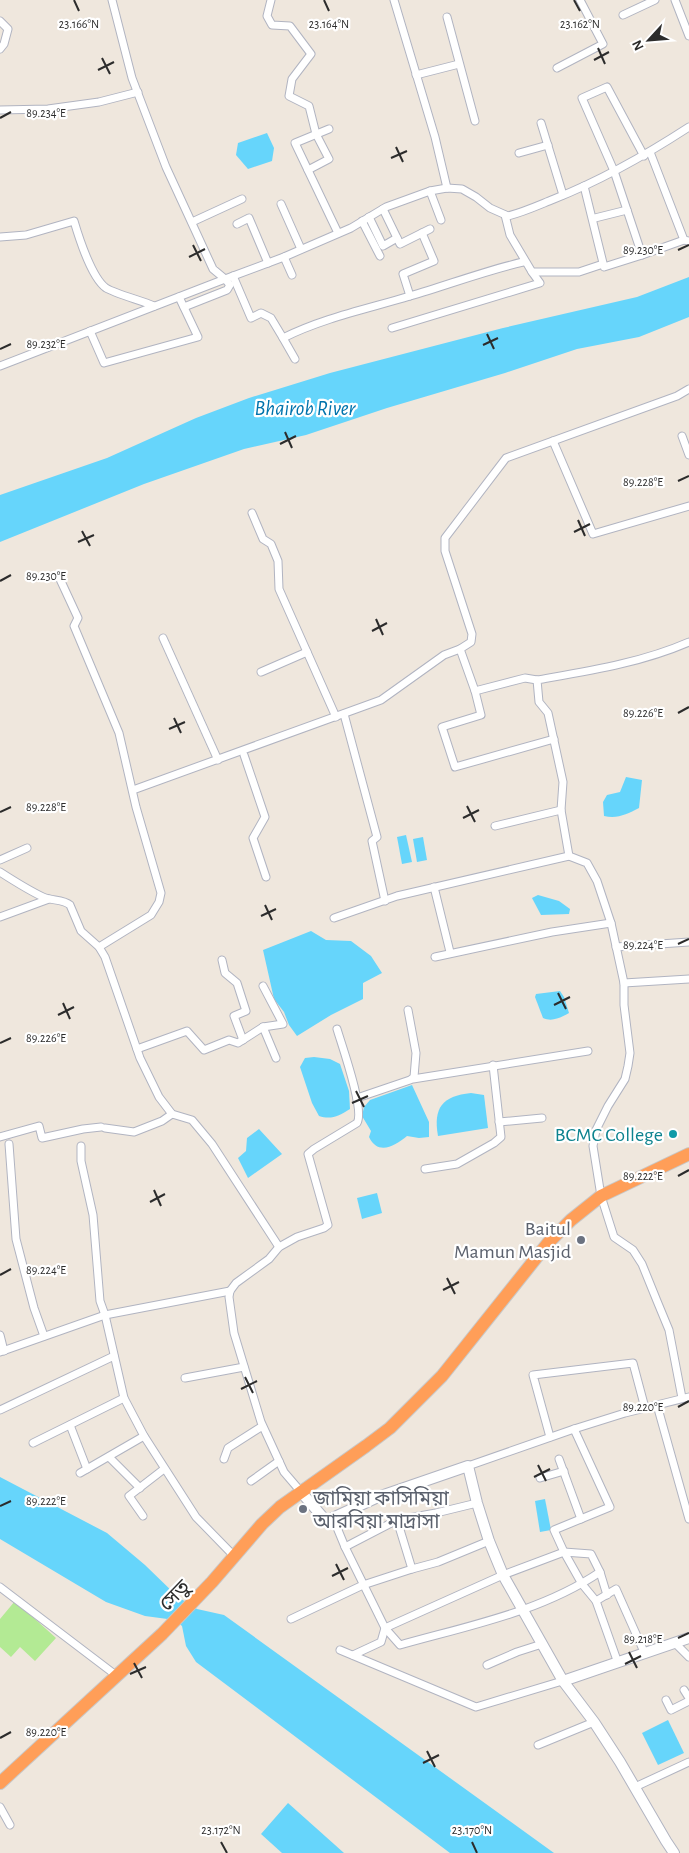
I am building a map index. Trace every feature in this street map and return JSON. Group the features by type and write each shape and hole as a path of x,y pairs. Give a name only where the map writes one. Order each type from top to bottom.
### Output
{"highway":[{"name":"সেতু","path":"0,1783 162,1634 235,1557 262,1524 280,1507 302,1493 384,1432 424,1394 442,1376 548,1244 571,1220 601,1196 689,1154"}],"street":[{"path":"112,0 132,78 166,167 213,269 230,285 228,290 184,307"},
{"path":"271,0 267,16 272,25 290,26 310,54 292,78 289,96 309,106 316,134 329,158 308,170"},
{"path":"394,0 435,137 447,188"},
{"path":"557,68 603,44 580,0"},
{"path":"624,15 655,0"},
{"path":"675,0 689,36"},
{"path":"447,17 475,121"},
{"path":"0,21 8,29 4,44 0,49"},
{"path":"416,75 460,64"},
{"path":"584,186 604,267 642,255 686,240 647,154 607,88 582,98 614,172 642,255"},
{"path":"0,110 65,107 99,102 138,92"},
{"path":"541,124 563,195"},
{"path":"0,366 284,257 338,233 383,209 430,191 462,188 490,208 505,215 519,213 614,172 647,154 689,127"},
{"path":"329,129 295,143 338,233"},
{"path":"520,153 548,145"},
{"path":"430,191 441,220"},
{"path":"192,222 242,199"},
{"path":"282,204 301,249"},
{"path":"383,209 400,244 430,229"},
{"path":"595,218 627,210"},
{"path":"392,328 540,283 510,235 505,215"},
{"path":"369,217 383,246 398,238"},
{"path":"236,224 249,218 268,263"},
{"path":"0,237 26,235 74,221 82,246 95,272 106,287 154,306"},
{"path":"362,221 380,256"},
{"path":"410,296 402,274 434,261 422,233"},
{"path":"284,257 292,275"},
{"path":"283,338 309,325 523,262"},
{"path":"532,272 579,272 603,264"},
{"path":"234,276 251,318 261,313 271,318 296,359"},
{"path":"90,331 104,363 198,337 179,296"},
{"path":"133,790 381,700 444,655 460,649 471,642 472,634 445,551 444,538 506,458 677,396 689,389"},
{"path":"682,436 689,455"},
{"path":"554,441 593,534 689,506"},
{"path":"252,513 263,539 271,544 276,553 279,567 279,590 336,717"},
{"path":"59,577 78,618 74,626 119,733 136,807 150,850 161,897 151,915 99,947"},
{"path":"163,638 218,760"},
{"path":"475,691 525,678 537,680 590,671 668,652 689,642"},
{"path":"460,649 475,691 481,715 442,727 455,767 554,739"},
{"path":"261,672 307,652"},
{"path":"537,680 539,702 548,713 563,782 561,810 569,856"},
{"path":"344,714 377,837 372,841 385,901"},
{"path":"244,755 265,816 253,838 266,877"},
{"path":"495,826 561,810"},
{"path":"0,860 27,848"},
{"path":"334,918 397,896 569,856 587,863 597,881 611,923 624,983 629,1060 625,1079 596,1130 594,1146 596,1169 601,1196 614,1237 634,1250 658,1301 669,1330 685,1398 550,1437 378,1497 324,1521 284,1472 261,1422 234,1333 228,1304 230,1291 236,1284 269,1259 279,1247 297,1237 328,1225 308,1154 358,1122 357,1098 337,1029"},
{"path":"0,872 36,894 49,900 69,904 81,931 99,947 113,978 137,1049 159,1097 172,1114 192,1120 212,1144 279,1247"},
{"path":"434,887 450,952"},
{"path":"0,917 49,900"},
{"path":"435,956 579,927 611,923"},
{"path":"616,947 689,942"},
{"path":"222,960 225,973 238,983 246,1011 234,1016 243,1040"},
{"path":"624,983 689,978"},
{"path":"137,1049 187,1031 204,1050 229,1040 238,1043 262,1027 283,1024 263,986"},
{"path":"408,1010 416,1053 415,1076 413,1079"},
{"path":"262,1027 276,1058"},
{"path":"357,1098 413,1079 588,1051"},
{"path":"425,1169 457,1164 494,1143 501,1136 493,1065"},
{"path":"0,1137 39,1126 42,1138 83,1129 103,1128 134,1132 162,1121 172,1114"},
{"path":"499,1122 542,1118"},
{"path":"9,1144 16,1239 34,1308 44,1336"},
{"path":"81,1146 81,1161 93,1215 100,1301 124,1398 144,1436 196,1517 235,1557"},
{"path":"0,1335 2,1351 105,1315 230,1291"},
{"path":"0,1410 114,1356"},
{"path":"550,1437 533,1375 633,1364 645,1408"},
{"path":"186,1378 244,1367"},
{"path":"33,1443 124,1398"},
{"path":"657,1405 689,1519"},
{"path":"70,1424 87,1469"},
{"path":"224,1459 228,1448 261,1427"},
{"path":"574,1429 610,1507 554,1530 582,1584 596,1601 618,1663"},
{"path":"80,1473 109,1458 144,1436"},
{"path":"109,1458 140,1488"},
{"path":"559,1459 581,1519"},
{"path":"252,1481 279,1461"},
{"path":"468,1466 489,1541 503,1575 561,1682 594,1722 674,1853"},
{"path":"143,1516 129,1496 164,1468"},
{"path":"540,1478 564,1471"},
{"path":"345,1547 397,1520 477,1503"},
{"path":"333,1518 345,1547 385,1628 400,1646 522,1610 582,1584 600,1572"},
{"path":"397,1520 412,1569"},
{"path":"291,1619 363,1585 438,1562 489,1541"},
{"path":"353,1655 381,1642 385,1628 503,1575 564,1552 591,1554 600,1572 607,1595"},
{"path":"0,1587 117,1676"},
{"path":"596,1601 616,1589 645,1654"},
{"path":"340,1650 476,1707 561,1682 689,1638"},
{"path":"675,1643 689,1657"},
{"path":"487,1665 542,1644"},
{"path":"666,1700 672,1710 689,1700 684,1690"},
{"path":"538,1745 594,1722"},
{"path":"635,1787 689,1762"},
{"path":"0,1807 10,1826"}],"green space":[{"path":"15,1601 56,1638 35,1661 20,1647 11,1657 0,1647 0,1619"}],"water":[{"path":"267,133 274,148 272,161 248,169 236,155 238,143"},
{"name":"Bhairob River","path":"689,277 689,317 639,337 577,349 306,435 244,449 144,484 0,542 0,495 107,458 196,418 249,398 330,373 503,328 637,297"},
{"path":"626,777 642,780 639,808 618,816 604,816 603,802 607,795 620,792"},
{"path":"406,835 412,862 402,864 397,837"},
{"path":"423,837 427,860 417,862 413,839"},
{"path":"538,895 559,901 570,909 569,914 541,915 532,898"},
{"path":"311,931 326,940 351,941 371,956 382,973 363,983 363,999 331,1015 297,1036 289,1025 284,1012 274,999 263,950"},
{"path":"560,991 569,1013 559,1018 543,1018 535,997 536,994"},
{"path":"305,1058 330,1059 340,1064 349,1091 350,1109 339,1115 327,1118 319,1116 312,1103 300,1067"},
{"path":"412,1085 429,1122 429,1137 407,1136 392,1146 382,1148 377,1146 369,1137 371,1131 362,1116 364,1107 370,1100"},
{"path":"471,1093 484,1095 488,1128 438,1136 437,1118 442,1105 453,1097"},
{"path":"259,1129 282,1154 248,1178 238,1158 246,1151 247,1138"},
{"path":"377,1193 382,1213 362,1219 357,1198"},
{"path":"0,1477 107,1533 145,1565 178,1597 197,1609 224,1615 554,1853 450,1853 196,1662 186,1646 182,1626 175,1620 145,1616 106,1602 0,1539"},
{"path":"545,1499 551,1530 540,1532 535,1501"},
{"path":"668,1720 684,1753 658,1765 642,1733"},
{"path":"288,1803 344,1853 282,1853 261,1834"}],"place":[{"name":"BCMC College","path":"673,1134"},
{"name":"Baitul Mamun Masjid","path":"581,1240"},
{"name":"জামিয়া কাসিমিয়া আরবিয়া মাদ্রাসা","path":"303,1509"}]}
